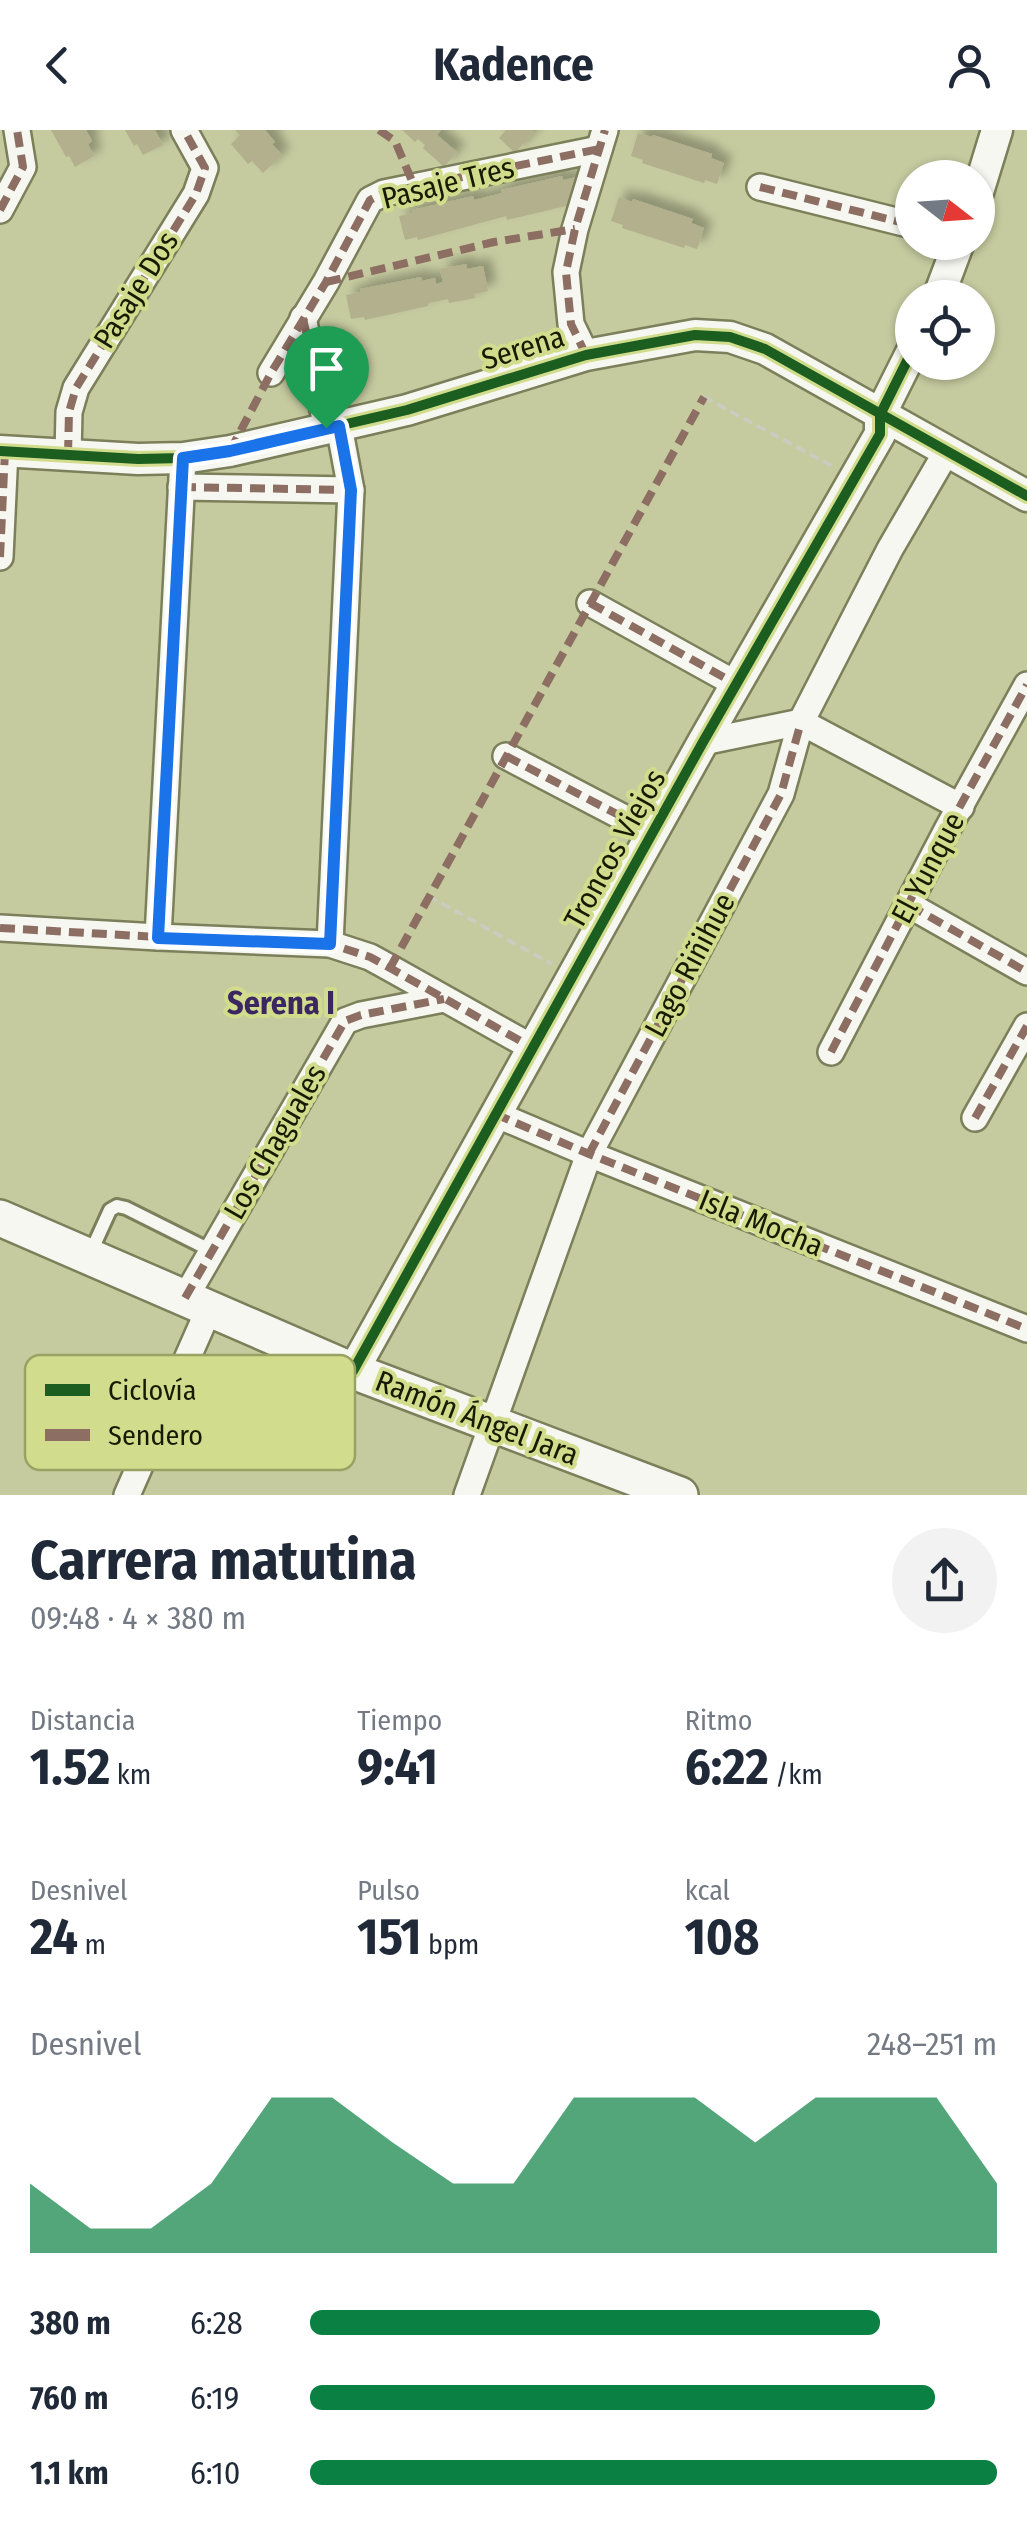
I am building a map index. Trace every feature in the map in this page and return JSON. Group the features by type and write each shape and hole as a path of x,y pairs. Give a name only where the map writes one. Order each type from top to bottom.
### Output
{"main road":[{"name":"Ramón Ángel Jara","path":"0,1218 315,1355"},
{"name":"Ramón Ángel Jara","path":"355,1372 680,1495"}],"street":[{"path":"0,210 23,167 17,130"},
{"name":"Pasaje Dos","path":"68,455 69,412 76,388 196,194 206,168 184,130"},
{"path":"988,160 997,130"},
{"path":"586,355 571,324 566,272 574,229 602,139"},
{"name":"Pasaje Tres","path":"271,373 370,200 602,139"},
{"path":"760,186 895,221"},
{"path":"303,318 351,490 330,944"},
{"name":"Serena","path":"182,472 230,451 407,410 586,355 695,335 730,337 765,349 1027,496"},
{"name":"Troncos Viejos","path":"355,1366 880,434 880,415 897,380"},
{"path":"0,557 2,451"},
{"name":"Serena","path":"2,451 138,459 182,472 351,490"},
{"name":"Lago Riñihue","path":"467,1495 589,1154 781,794 801,722 890,549 947,452"},
{"path":"158,938 182,472"},
{"path":"590,603 736,684"},
{"name":"El Yunque","path":"831,1052 1027,685"},
{"path":"703,742 801,722 961,806"},
{"path":"506,756 653,833"},
{"path":"909,905 1027,972"},
{"path":"0,928 330,944 380,962 533,1048"},
{"name":"Los Chaguales","path":"179,1355 212,1252 345,1022 361,1015 444,1000"},
{"path":"975,1118 1027,1026"},
{"name":"Isla Mocha","path":"496,1114 1027,1330"},
{"name":"Los Chaguales","path":"127,1495 136,1470"}],"lane":[{"path":"89,1256 110,1210 117,1206 212,1252"}],"path":[{"path":"704,397 854,478"},
{"path":"428,896 573,975"}],"building":[{"path":"51,130 86,130 94,156 75,167"},
{"path":"125,130 155,130 163,145 143,155"},
{"path":"235,130 265,130 282,155 263,173 252,161 248,164 231,144 240,135"},
{"path":"402,130 441,130 437,135 457,152 444,167 423,148 425,145"},
{"path":"506,130 534,132 515,153 499,138"},
{"path":"638,133 712,154 711,158 724,163 717,184 642,163 643,160 631,156"},
{"path":"562,176 563,180 577,177 582,199 507,220 506,216 418,240 405,240 399,216 413,213 412,210 473,196 474,200"},
{"path":"619,197 693,219 691,223 704,228 697,249 622,228 623,225 611,221"},
{"path":"466,264 467,269 483,266 488,291 474,294 475,298 449,303 448,299 365,320 351,319 346,295 421,277 422,281 435,278 436,284 443,282 440,269"}],"marked path":[{"path":"0,210 23,167 17,130"},
{"path":"68,455 69,412 76,388 196,194 205,168 184,130"},
{"path":"379,130 395,141 415,188"},
{"path":"586,355 571,324 566,272 605,130"},
{"path":"230,451 370,200 384,193 599,149"},
{"path":"760,187 895,221"},
{"path":"326,282 494,242 575,229"},
{"path":"303,318 327,428"},
{"path":"390,968 704,397"},
{"path":"330,944 351,490 339,426"},
{"path":"0,557 5,451"},
{"path":"158,937 183,458"},
{"path":"181,487 351,490"},
{"path":"590,603 736,684"},
{"path":"831,1052 1027,685"},
{"path":"589,1154 781,794 801,722"},
{"path":"506,756 653,833"},
{"path":"909,905 1027,972"},
{"path":"0,928 330,944 370,957 533,1048"},
{"path":"185,1298 345,1021 444,999"},
{"path":"975,1118 1027,1026"},
{"path":"495,1114 1027,1329"}],"cycle path":[{"path":"0,451 138,459 230,451 407,410 586,355 695,335 730,337 765,349 1027,496"},
{"path":"355,1367 703,742 880,434 880,415 898,380"}],"district":[{"name":"Serena I","path":"281,1003"}],"route":[{"path":"339,426 351,490 330,944 158,938 183,458 326,428 339,426"}]}
